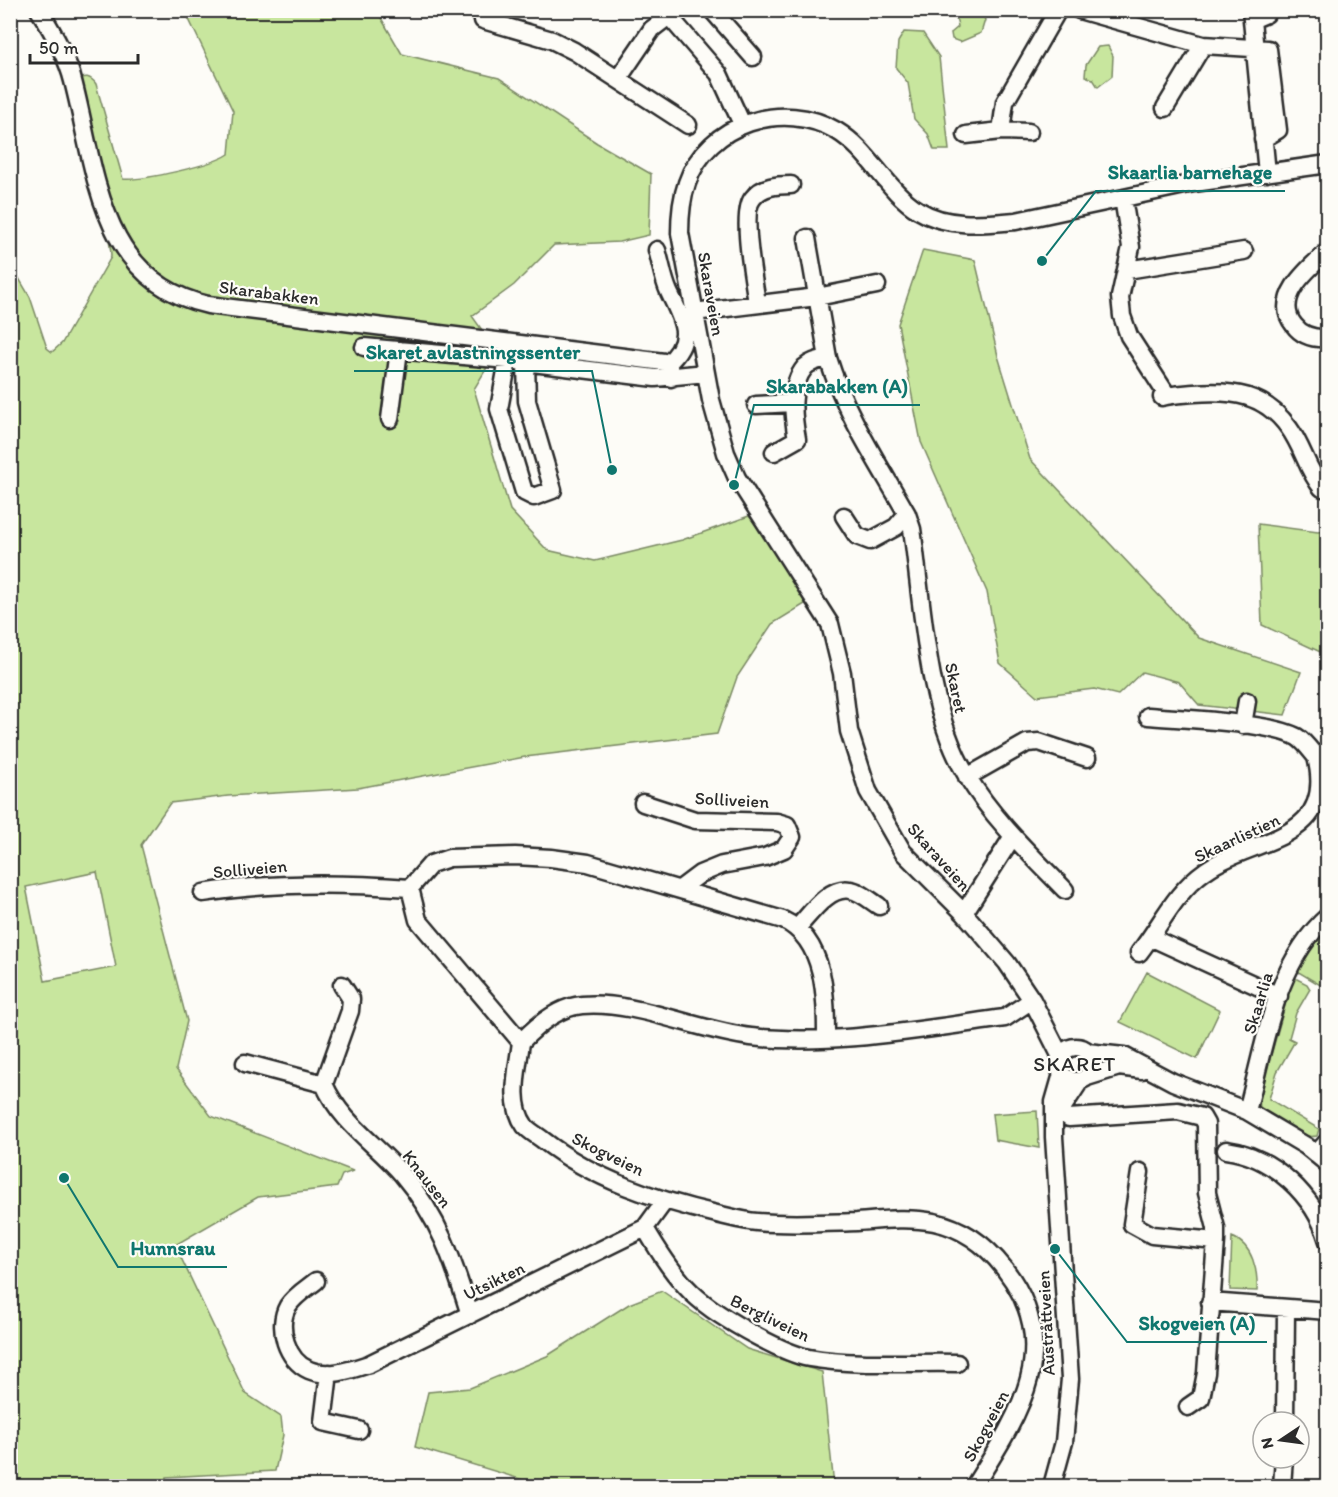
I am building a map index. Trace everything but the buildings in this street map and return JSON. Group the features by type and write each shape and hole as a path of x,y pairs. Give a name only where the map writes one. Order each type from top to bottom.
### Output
{"street":[{"name":"Skarabakken","path":"39,10 65,58 73,79 98,188 111,225 131,258 165,290 208,305 493,339 669,371"},
{"path":"712,10 753,57"},
{"path":"1000,131 1005,102 1058,10"},
{"path":"1079,10 1203,45 1238,49 1253,47"},
{"path":"618,79 652,29 669,13 720,74 742,124"},
{"path":"1256,14 1253,47 1267,173"},
{"path":"483,15 552,40 618,79 688,125"},
{"path":"1165,108 1203,45"},
{"name":"Skaraveien","path":"1062,1065 1046,1026 1032,1000 1007,963 964,913 903,852 868,791 849,731 842,673 830,624 737,478 718,429 680,233 680,208 687,182 707,149 731,130 742,124 773,116 790,116 821,122 854,144 900,196 918,210 948,222 988,224 1016,220 1194,183 1328,164"},
{"path":"966,135 1000,131 1029,132"},
{"path":"757,303 746,216 751,199 762,190 777,185 791,185"},
{"path":"1123,198 1131,247 1120,297 1122,316 1129,336 1165,396 1236,392 1256,400 1274,412 1289,428 1305,457 1309,472 1322,488"},
{"path":"807,238 828,358 846,405 909,522 870,541 857,536 844,516"},
{"path":"657,250 668,290 681,314 684,333 679,354 669,371"},
{"path":"1127,270 1244,251"},
{"path":"1328,251 1293,287 1287,308 1289,319 1304,335 1328,339"},
{"path":"694,312 818,297 877,285"},
{"name":"Skarabakken","path":"364,347 526,362 706,373"},
{"path":"390,419 399,350"},
{"path":"774,452 797,439 793,403 804,369 813,362 828,358"},
{"path":"508,360 499,409 524,492 534,497 553,490 526,401 526,362"},
{"path":"756,405 793,403"},
{"name":"Skaret","path":"909,522 940,714 967,777 1013,836 1065,890"},
{"path":"1243,725 1247,701"},
{"name":"Skaarlistien","path":"1139,953 1152,938 1177,896 1206,870 1295,832 1308,823 1324,806 1322,754 1297,737 1243,725 1148,716"},
{"path":"967,777 1027,743 1039,742 1087,758"},
{"name":"Solliveien","path":"643,803 695,820 777,822 787,825 792,837 784,849 765,857 722,865 700,874 680,889"},
{"path":"964,913 1013,836"},
{"path":"826,1038 823,978 813,951 798,927 768,914 588,863 514,856 449,858 431,864 410,888 418,920 521,1042 551,1015 581,1005 638,1012 749,1036 792,1040 826,1038 1005,1018 1032,1000"},
{"name":"Solliveien","path":"203,893 243,886 290,884 355,884 410,888"},
{"path":"798,927 824,900 838,890 852,890 879,906"},
{"name":"Skaarlia","path":"1247,1111 1279,996 1299,949 1328,916"},
{"path":"1152,938 1279,996"},
{"path":"245,1063 324,1084 351,1011 351,999 342,985"},
{"name":"Skaraveien","path":"1046,1026 1083,1050"},
{"name":"Skogveien","path":"521,1042 516,1106 525,1126 568,1160 664,1202 754,1222 815,1224 890,1220 933,1222 962,1231 991,1251 1018,1285 1029,1312 1034,1357 1031,1377 1015,1419 974,1486"},
{"path":"1152,1071 1119,1067 1083,1079 1067,1078 1062,1065 1066,1050 1124,1056 1152,1071 1247,1111 1306,1146 1322,1159 1328,1141"},
{"path":"1062,1118 1083,1079 1093,1067 1083,1050"},
{"name":"Austråttveien","path":"1052,1486 1064,1442 1070,1379 1062,1118 1054,1102 1062,1065"},
{"name":"Knausen","path":"324,1084 333,1105 344,1119 400,1172 425,1202 448,1245 470,1315"},
{"path":"1062,1118 1178,1111 1202,1117 1206,1124 1207,1193 1216,1228 1209,1302 1206,1373 1201,1398 1188,1407"},
{"path":"1226,1150 1245,1152 1280,1172 1314,1209 1328,1241"},
{"path":"1140,1172 1132,1224 1152,1235 1215,1241"},
{"name":"Utsikten","path":"316,1281 295,1297 287,1308 283,1324 286,1344 296,1361 310,1371 329,1373 369,1364 645,1228 664,1202"},
{"name":"Bergliveien","path":"645,1228 667,1266 690,1294 720,1316 767,1341 807,1358 957,1363"},
{"path":"1209,1302 1286,1310 1327,1308"},
{"path":"1285,1410 1286,1310"},
{"path":"329,1373 323,1422 359,1430"},
{"path":"1282,1486 1283,1470"}],"green space":[{"path":"185,11 377,11 402,54 499,78 597,143 651,174 649,235 619,242 554,245 514,285 472,316 497,351 474,389 510,510 547,550 595,561 682,540 749,516 813,599 772,624 737,677 717,734 525,757 358,788 228,796 170,803 141,845 187,1021 176,1069 211,1116 353,1171 342,1175 337,1187 258,1197 175,1245 245,1393 281,1417 283,1435 275,1471 166,1477 166,1486 11,1486 10,263 30,297 47,348 52,352 62,343 111,257 109,241 84,166 77,124 74,80 84,77 96,84 123,179 177,171 208,163 229,154 233,111","holes":["97,872 116,967 45,981 26,887"]},
{"path":"950,11 981,11 985,20 981,33 960,42 952,39 951,33 958,27"},
{"path":"904,32 923,33 939,57 949,150 934,150 928,134 914,119 908,83 896,68 898,42"},
{"path":"1108,46 1113,56 1112,76 1098,87 1093,79 1085,76 1086,65 1098,47"},
{"path":"923,250 975,260 998,356 1030,459 1199,638 1301,672 1285,715 1199,705 1179,682 1142,672 1118,695 1094,689 1037,696 1000,663 987,592 921,442 898,324"},
{"path":"1258,524 1318,532 1327,530 1327,655 1262,625"},
{"path":"1327,925 1327,989 1295,970 1300,959"},
{"path":"1147,972 1220,1010 1197,1059 1120,1022"},
{"path":"1293,977 1307,984 1310,989 1296,1013 1289,1038 1295,1041 1277,1072 1269,1099 1319,1129 1317,1136 1294,1132 1260,1110 1259,1098"},
{"path":"1037,1111 1039,1148 995,1140 992,1114"},
{"path":"1232,1237 1245,1246 1253,1260 1257,1291 1230,1290"},
{"path":"662,1291 747,1349 822,1372 834,1486 543,1486 415,1447 428,1392 470,1388 547,1356 629,1304"}],"place":[{"name":"Skaarlia barnehage","path":"1042,261"},
{"name":"Skaret avlastningssenter","path":"612,470"},
{"name":"Skarabakken (A)","path":"734,485"},
{"name":"Hunnsrau","path":"64,1178"},
{"name":"Skogveien (A)","path":"1055,1249"}],"district":[{"name":"SKARET","path":"1075,1064"}]}
